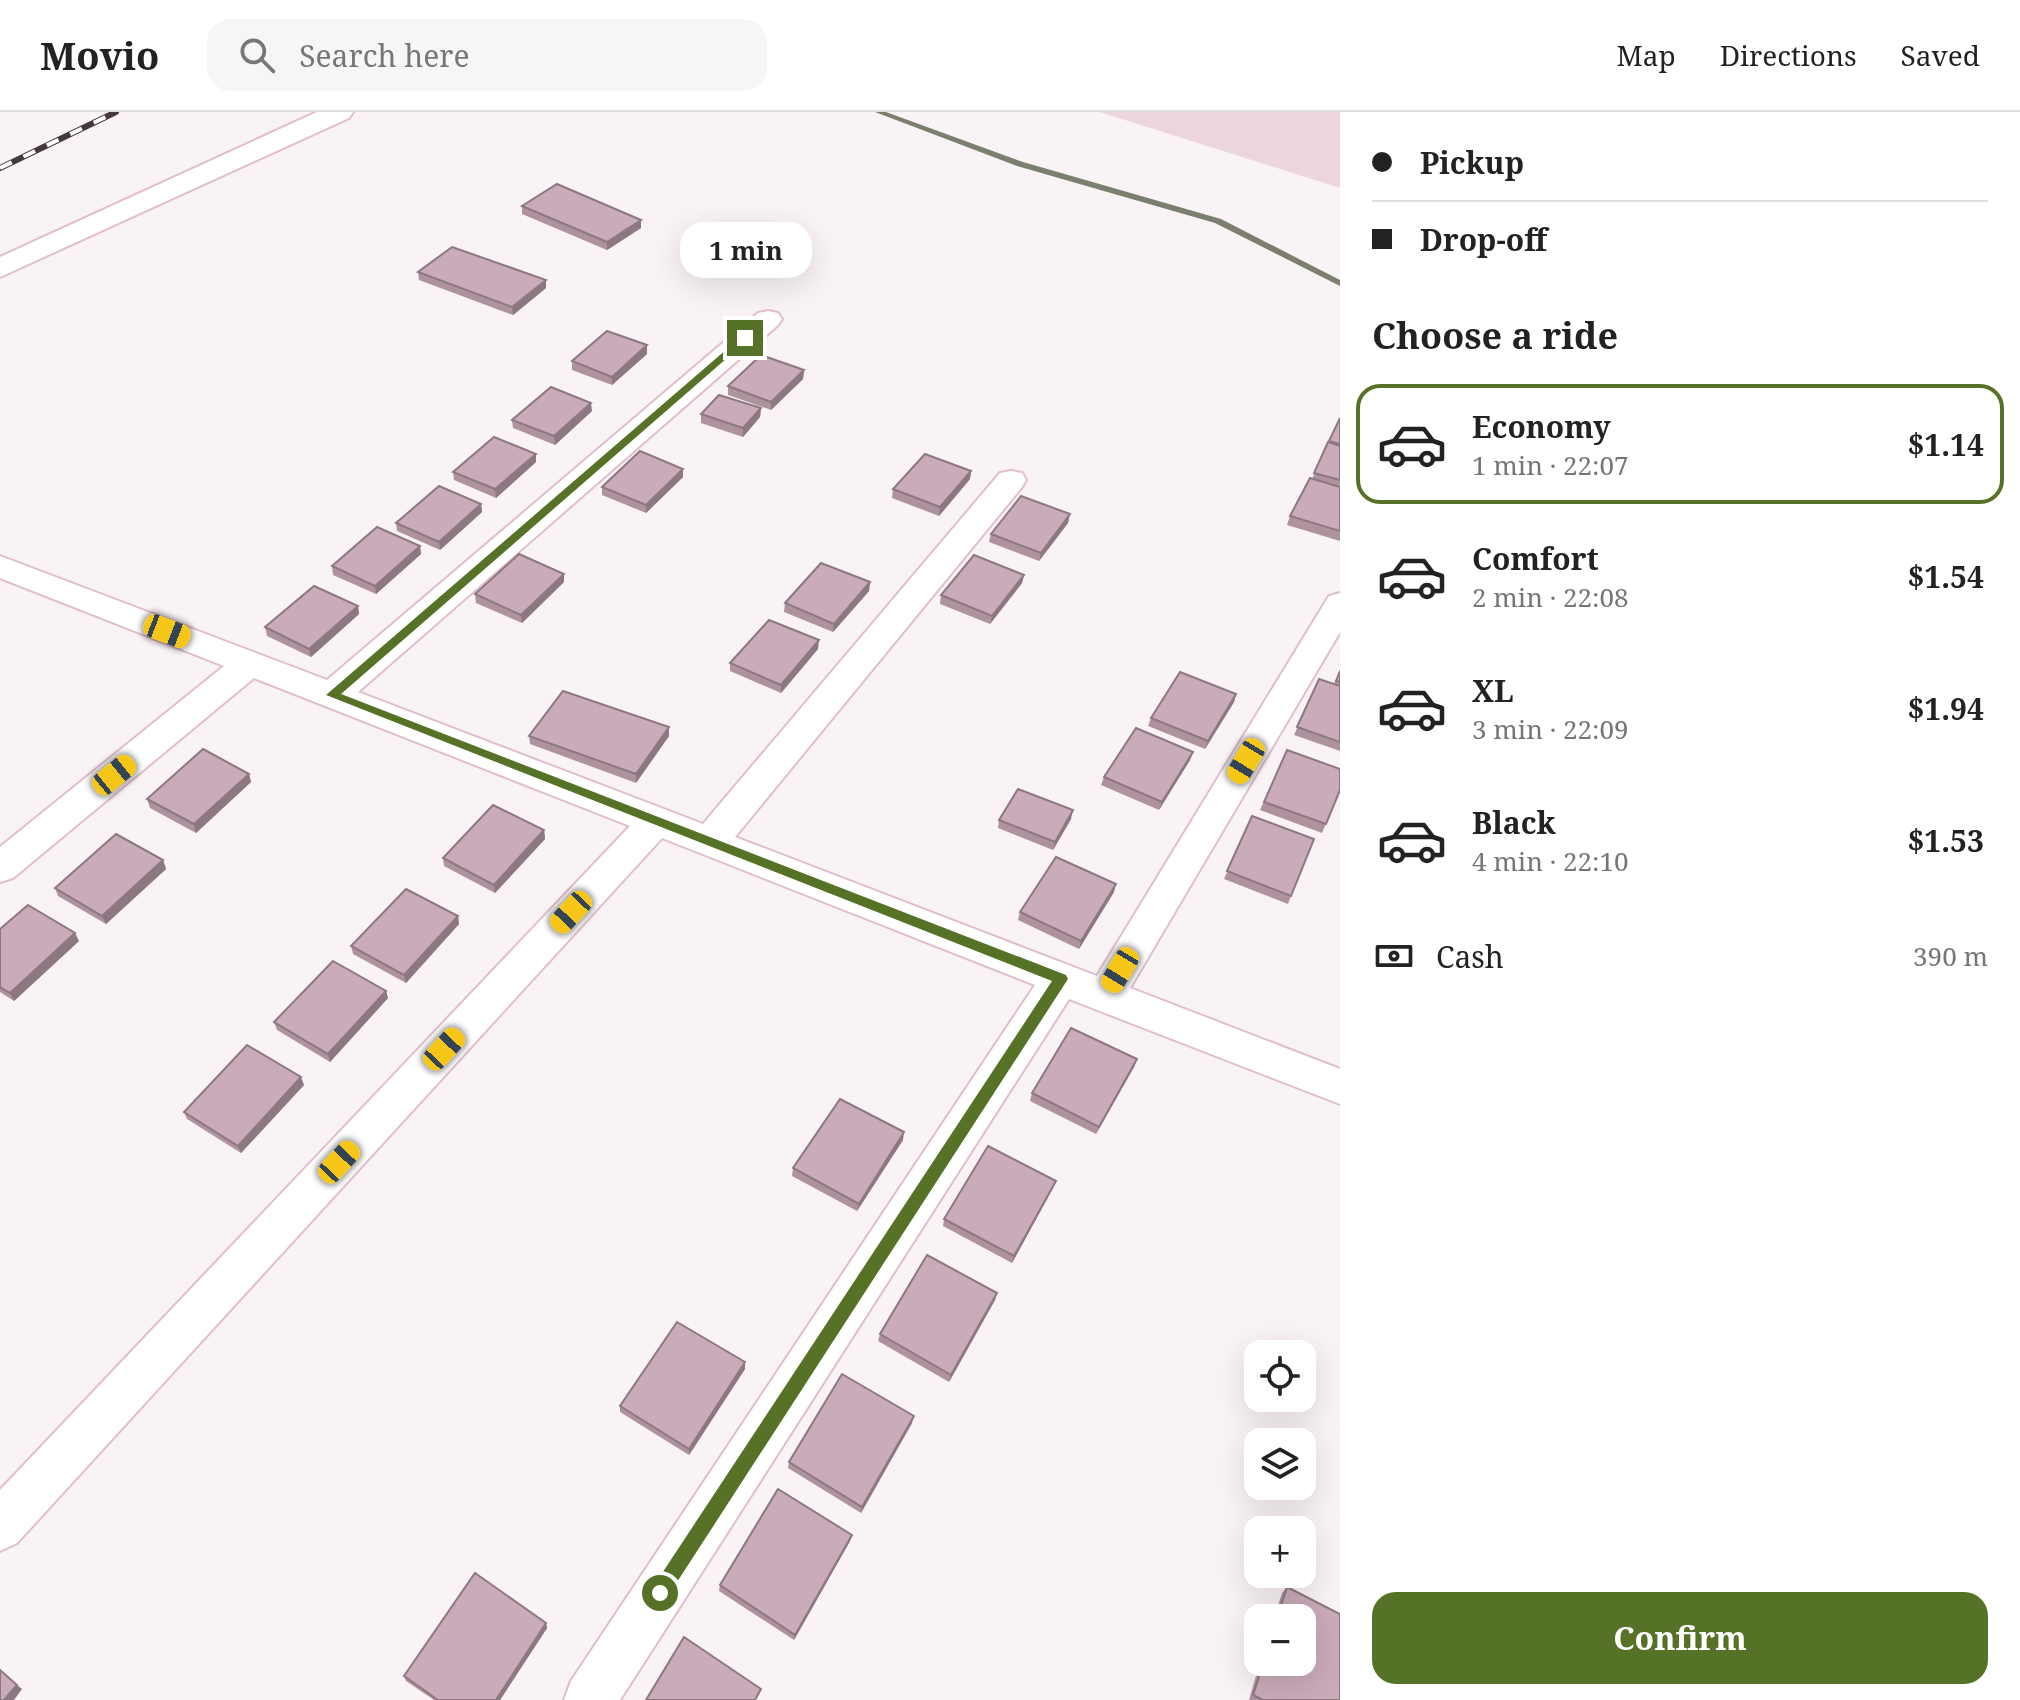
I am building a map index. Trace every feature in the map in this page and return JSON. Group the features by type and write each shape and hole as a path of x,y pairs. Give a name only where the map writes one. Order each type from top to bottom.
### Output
{"main road":[{"path":"0,268 339,112"}],"street":[{"path":"332,695 768,319"},
{"path":"709,842 1011,480"},
{"path":"0,566 1340,1087"},
{"path":"1105,996 1340,604"},
{"path":"0,868 250,663"},
{"path":"0,1526 656,821"},
{"path":"590,1700 1061,979"}],"shaded area":[{"path":"1100,112 1340,112 1340,188"}],"building":[{"path":"557,184 641,220 607,242 522,206"},
{"path":"452,247 546,280 512,307 418,272"},
{"path":"607,331 647,345 612,377 572,361"},
{"path":"761,355 804,370 771,402 728,386"},
{"path":"551,387 591,403 554,436 512,420"},
{"path":"719,395 761,408 743,428 701,414"},
{"path":"1340,418 1340,444 1329,441"},
{"path":"494,437 536,454 495,489 453,472"},
{"path":"1328,442 1340,446 1340,480 1314,473"},
{"path":"640,451 683,469 646,505 602,487"},
{"path":"925,454 971,471 940,507 893,489"},
{"path":"1310,478 1340,487 1340,531 1290,516"},
{"path":"439,486 481,504 439,542 396,523"},
{"path":"1021,496 1070,514 1041,553 991,534"},
{"path":"377,527 420,546 375,586 332,566"},
{"path":"519,554 564,574 521,615 475,594"},
{"path":"974,555 1024,575 992,616 941,595"},
{"path":"821,563 870,582 834,624 785,603"},
{"path":"314,586 358,606 309,649 265,627"},
{"path":"769,620 819,640 781,685 730,663"},
{"path":"1180,672 1236,694 1208,741 1151,718"},
{"path":"1319,679 1340,686 1340,742 1297,727"},
{"path":"563,691 669,727 636,774 529,736"},
{"path":"1136,728 1193,752 1162,802 1104,777"},
{"path":"203,749 249,774 194,824 147,799"},
{"path":"1287,750 1340,769 1340,790 1326,824 1264,802"},
{"path":"1018,789 1073,810 1055,842 999,820"},
{"path":"493,805 544,830 494,885 443,858"},
{"path":"1252,816 1314,839 1291,896 1227,871"},
{"path":"116,834 163,860 102,916 55,888"},
{"path":"1056,857 1116,884 1081,941 1020,912"},
{"path":"406,889 458,916 404,975 351,946"},
{"path":"28,905 75,933 10,993 0,987 0,929"},
{"path":"333,961 386,991 328,1054 274,1022"},
{"path":"1071,1028 1137,1059 1099,1127 1032,1093"},
{"path":"247,1045 301,1077 238,1146 184,1112"},
{"path":"840,1099 904,1132 859,1204 793,1168"},
{"path":"988,1146 1056,1181 1014,1256 944,1219"},
{"path":"927,1255 997,1293 951,1375 880,1334"},
{"path":"677,1322 745,1362 689,1449 620,1406"},
{"path":"842,1374 914,1416 862,1507 789,1462"},
{"path":"778,1489 852,1535 795,1635 720,1585"},
{"path":"475,1573 546,1623 496,1700 438,1700 404,1676"},
{"path":"1289,1588 1340,1614 1340,1700 1263,1700 1253,1695 1259,1676 1316,1676 1316,1604 1282,1604"},
{"path":"684,1637 761,1689 755,1700 646,1700"},
{"path":"0,1670 17,1685 4,1700 0,1700"}],"waterway":[{"path":"879,112 1020,164 1218,221 1340,283"}],"railway":[{"path":"0,168 116,112"}],"route":[{"path":"660,1593 1061,979 332,695 745,338"}]}
